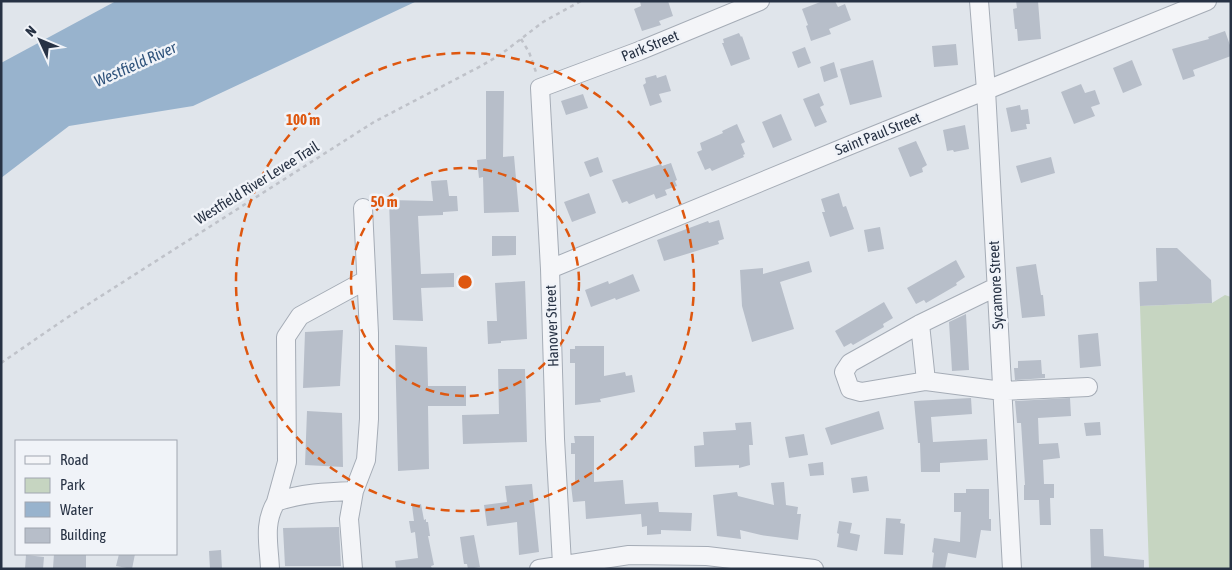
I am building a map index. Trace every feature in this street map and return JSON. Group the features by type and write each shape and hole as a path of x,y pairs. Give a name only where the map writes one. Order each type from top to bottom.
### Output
{"street":[{"name":"Park Street","path":"540,88 639,51 760,1"},
{"name":"Sycamore Street","path":"979,1 986,90 1012,569"},
{"name":"Saint Paul Street","path":"550,269 1207,1"},
{"name":"Hanover Street","path":"540,88 550,269 555,439 562,564"},
{"path":"353,569 349,520 354,491 366,460 368,419 368,333 363,208"},
{"path":"270,569 269,514 276,502 287,462 286,337 300,316 366,280"},
{"path":"996,287 920,324 850,363 844,372 850,389 861,392 926,381 1002,391 1088,387"},
{"path":"920,324 926,381"},
{"path":"276,502 290,497 322,492 354,491"},
{"path":"541,569 562,564 629,562 706,556 814,569"}],"path":[{"name":"Westfield River Levee Trail","path":"1,363 64,319 374,122 500,55 543,22 581,1"},
{"path":"520,39 529,52 540,88"}],"green space":[{"path":"1225,295 1231,297 1231,569 1149,569 1140,306 1212,303"}],"water":[{"name":"Westfield River","path":"116,1 417,1 193,106 69,126 1,178 1,63"}],"building":[{"path":"640,1 668,1 673,16 659,21 661,25 642,31 634,9 641,6"},
{"path":"823,1 835,1 838,7 845,4 851,20 829,29 831,34 811,41 802,9"},
{"path":"1016,1 1038,1 1041,39 1018,41 1013,9 1017,8"},
{"path":"1225,31 1231,48 1231,56 1193,70 1195,76 1183,80 1172,49 1209,39 1208,37"},
{"path":"739,33 742,36 750,59 731,66 722,43 724,43 723,39"},
{"path":"956,44 958,65 934,67 932,46"},
{"path":"805,47 811,63 798,68 792,52"},
{"path":"873,60 882,97 850,105 840,69"},
{"path":"1132,60 1142,85 1123,93 1113,68"},
{"path":"834,62 838,77 824,82 820,67"},
{"path":"656,75 657,78 666,75 671,91 659,94 662,102 650,106 643,85 646,83 645,78"},
{"path":"1081,84 1085,93 1095,90 1100,104 1091,107 1095,116 1074,124 1061,92"},
{"path":"486,91 504,91 503,157 514,156 519,212 484,213 483,177 479,178 477,160 486,159"},
{"path":"819,93 824,105 820,107 827,122 815,127 803,99"},
{"path":"583,94 588,108 566,115 561,101"},
{"path":"1020,105 1021,110 1028,109 1030,124 1026,124 1027,129 1011,132 1006,108"},
{"path":"781,114 792,140 773,148 762,122"},
{"path":"737,124 745,142 741,144 745,154 743,155 744,157 712,171 710,168 705,170 697,152 702,150 700,143 723,133 722,131"},
{"path":"965,125 969,149 954,152 953,150 947,151 943,130"},
{"path":"916,141 927,165 922,168 923,172 910,177 898,148"},
{"path":"598,157 603,172 590,177 584,162"},
{"path":"1051,157 1055,173 1021,183 1016,166"},
{"path":"671,163 677,180 675,181 677,186 665,190 667,195 656,199 654,194 629,204 627,201 622,203 612,180 661,164 662,166"},
{"path":"447,180 449,196 457,196 458,211 443,212 443,215 418,216 421,274 454,273 454,287 421,288 423,321 393,320 389,200 433,201 431,181"},
{"path":"589,193 596,213 572,222 564,202"},
{"path":"839,193 843,207 846,206 854,229 830,237 822,212 825,212 821,199"},
{"path":"719,220 724,239 718,241 719,244 664,261 657,240 708,221 709,223"},
{"path":"880,227 884,249 868,252 864,230"},
{"path":"492,236 516,236 516,255 492,256"},
{"path":"1156,248 1177,248 1211,280 1212,303 1140,306 1139,282 1157,281"},
{"path":"956,260 965,277 956,283 957,285 926,303 924,300 916,304 907,288"},
{"path":"809,261 812,272 780,282 794,329 752,342 742,306 740,270 763,268 763,274"},
{"path":"1036,264 1041,295 1043,295 1045,316 1022,318 1016,267"},
{"path":"633,274 640,291 591,307 585,290 608,281 609,284"},
{"path":"525,281 527,339 488,344 487,321 497,321 495,283"},
{"path":"884,302 893,318 883,324 884,327 853,345 851,343 844,347 835,331"},
{"path":"966,314 969,370 952,371 949,322"},
{"path":"343,330 340,386 303,388 305,332"},
{"path":"1098,333 1101,366 1080,368 1078,335"},
{"path":"395,345 427,347 428,386 466,386 466,406 428,406 429,469 398,471"},
{"path":"575,346 604,346 604,376 625,372 626,376 632,375 635,392 600,399 601,402 575,405 575,363 570,363 570,349 575,349"},
{"path":"1041,360 1042,374 1045,374 1045,378 1015,380 1014,368 1018,368 1018,361"},
{"path":"498,369 525,369 527,442 463,444 462,415 499,414"},
{"path":"971,398 972,414 931,417 933,442 987,439 988,460 940,463 940,472 921,472 920,443 918,443 914,401"},
{"path":"1070,398 1071,416 1038,418 1039,444 1058,443 1060,458 1043,460 1044,484 1054,484 1054,498 1050,498 1051,525 1040,525 1039,500 1024,500 1025,485 1021,423 1017,423 1015,401"},
{"path":"307,411 342,413 343,467 305,465"},
{"path":"879,411 884,429 831,445 825,428"},
{"path":"751,422 753,445 749,445 750,465 739,468 739,465 695,467 694,446 704,445 703,432 736,430 735,423"},
{"path":"1100,422 1101,435 1086,436 1084,423"},
{"path":"804,434 808,455 789,458 785,437"},
{"path":"574,436 594,436 594,482 623,480 625,504 658,502 659,512 692,513 691,531 661,530 661,534 647,535 647,526 642,527 641,514 586,519 585,501 573,502 571,485 575,484 575,454 571,454 571,443 575,443"},
{"path":"823,462 824,475 810,476 808,464"},
{"path":"867,476 869,491 853,493 851,478"},
{"path":"784,482 786,505 798,507 797,514 801,514 798,540 740,530 741,539 717,536 713,495 737,492 738,496 774,505 771,483"},
{"path":"532,484 539,552 519,555 517,522 487,526 484,505 507,502 505,486"},
{"path":"966,489 989,489 991,531 981,530 976,558 948,553 945,569 932,569 934,538 960,542 961,512 954,512 954,493 966,493"},
{"path":"421,504 424,520 426,519 426,522 428,522 430,536 428,536 434,565 431,566 432,569 396,569 395,561 418,558 415,532 411,533 409,521 414,521 412,506"},
{"path":"886,518 901,519 900,523 905,524 903,555 884,554"},
{"path":"839,521 852,523 850,533 860,535 857,551 837,547"},
{"path":"339,527 341,566 285,566 283,528"},
{"path":"1090,529 1103,529 1104,556 1144,560 1144,569 1091,569"},
{"path":"474,535 480,567 468,569 467,564 464,564 460,537"},
{"path":"221,550 222,569 210,569 209,551"},
{"path":"26,555 44,557 43,569 25,569"},
{"path":"54,555 86,555 86,569 53,568"},
{"path":"119,555 135,555 132,569 116,566"}]}
